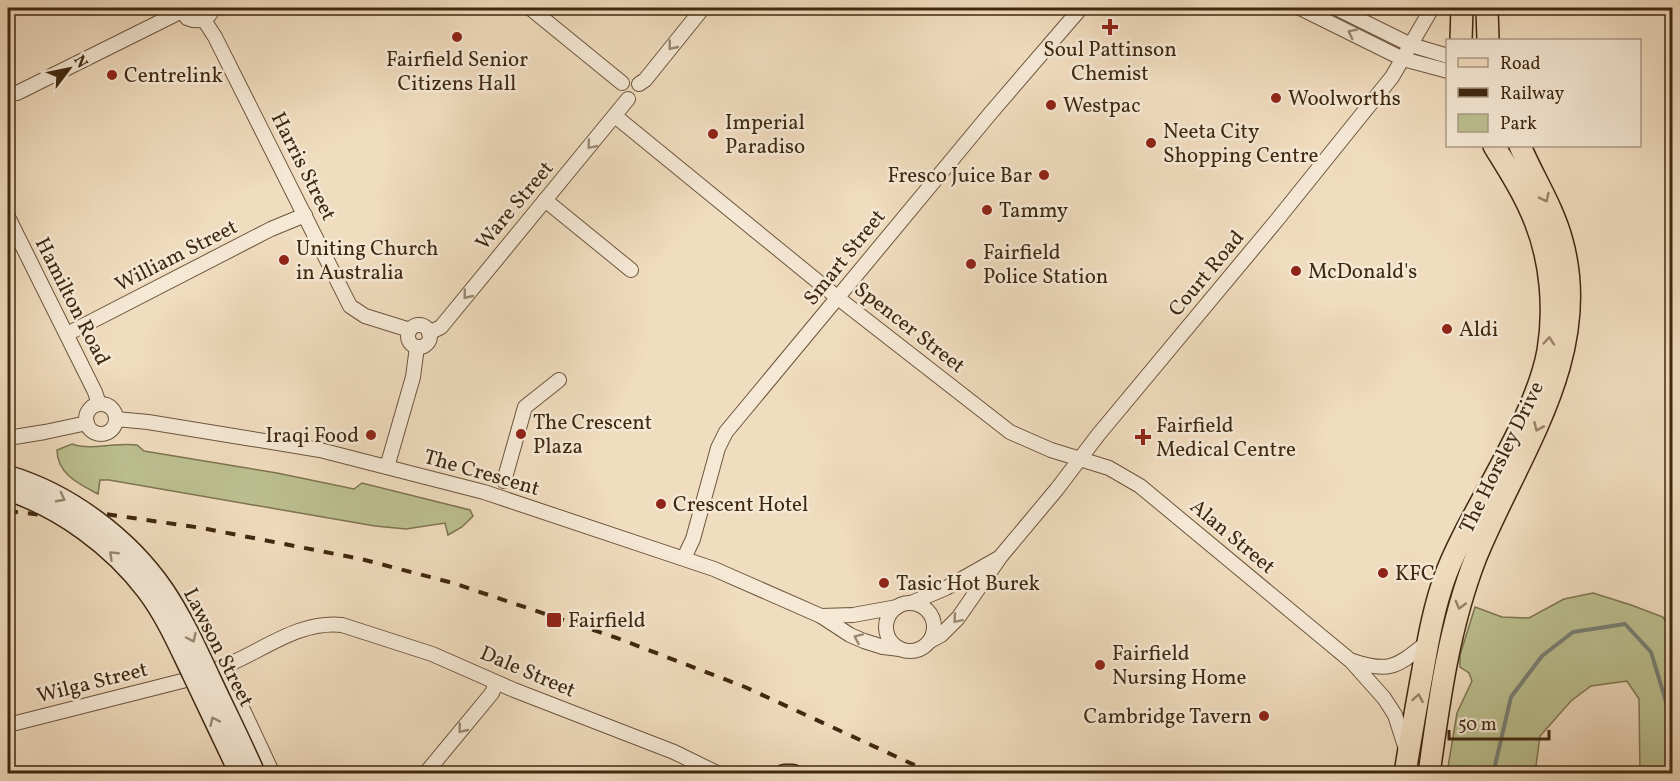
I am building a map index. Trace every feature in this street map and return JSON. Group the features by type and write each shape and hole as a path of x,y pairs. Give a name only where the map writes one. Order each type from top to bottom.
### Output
{"main road":[{"path":"1461,8 1461,39"},
{"path":"1487,8 1488,39"},
{"name":"The Horsley Drive","path":"1407,765 1428,642 1435,608 1446,573 1467,526 1491,485 1525,416 1538,386 1548,352 1551,315 1549,276 1544,248 1535,221 1495,147"},
{"name":"The Horsley Drive","path":"1430,774 1443,681 1461,599 1485,537 1550,398 1559,372 1565,340 1569,305 1568,276 1562,241 1520,147"},
{"name":"Lawson Street","path":"8,475 65,500 99,522 147,567 164,589 186,626 256,774"},
{"name":"Lawson Street","path":"8,491 72,522 117,558 146,591 172,632 239,774"},
{"path":"784,774 794,774"}],"street":[{"path":"11,97 181,9 187,18 193,21 204,20 213,8"},
{"path":"530,8 622,83"},
{"path":"639,84 645,80 703,8"},
{"name":"Smart Street","path":"684,558 693,539 718,448 726,432 972,134 1081,8"},
{"path":"1300,8 1403,59 1446,70"},
{"path":"1336,8 1411,45 1446,55"},
{"name":"Court Road","path":"930,641 941,635 958,618 1001,556 1392,77 1432,8"},
{"name":"Harris Street","path":"204,20 215,37 354,310 365,316 410,330"},
{"path":"622,83 632,79 639,84"},
{"path":"622,83 620,91 628,99 634,99 639,94 639,84"},
{"name":"Ware Street","path":"429,333 441,327 628,99"},
{"name":"Spencer Street","path":"615,116 838,298 1010,432 1051,450 1080,459"},
{"path":"545,200 631,270"},
{"name":"William Street","path":"67,334 271,229 305,215"},
{"name":"Hamilton Road","path":"8,217 67,334 99,404"},
{"path":"423,326 429,333 427,343 413,345 409,338 410,330 413,327 423,326"},
{"path":"387,467 413,377 417,346"},
{"path":"504,481 525,407 560,380"},
{"path":"99,404 113,409 116,420 114,428 101,434 92,431 87,423 90,409 99,404"},
{"name":"The Crescent","path":"116,420 148,422 320,450 503,498 684,558 821,616"},
{"path":"8,438 87,423"},
{"name":"Alan Street","path":"1080,459 1120,473 1140,486 1351,661 1384,698 1395,715 1402,733 1407,765"},
{"name":"Court Road","path":"911,603 946,588 1001,556"},
{"path":"911,603 925,608 933,620 933,634 926,646 914,651 883,647 850,635 821,616 853,615 911,603"},
{"path":"897,607 888,618 886,625 890,639 900,649"},
{"name":"Dale Street","path":"220,668 281,639 316,626 329,624 342,626 371,633 432,654 496,683 674,752 719,774"},
{"name":"Alan Street","path":"1351,661 1380,668 1392,666 1402,662 1428,642"},
{"name":"Lawson Street","path":"220,668 273,774"},
{"name":"Wilga Street","path":"8,725 186,680"},
{"path":"425,774 492,693 496,683"}],"green space":[{"path":"72,444 87,447 137,445 144,451 277,473 354,489 362,483 470,510 473,516 462,527 448,535 445,523 406,529 375,526 109,480 100,480 98,494 70,477 61,466 57,450"},
{"path":"1593,593 1663,617 1672,632 1672,773 1640,773 1639,699 1627,681 1591,686 1571,701 1540,736 1535,773 1447,773 1457,713 1472,681 1469,673 1460,667 1460,655 1475,607 1502,617 1529,618 1564,599"}],"waterway":[{"path":"1493,774 1511,697 1542,656 1573,632 1625,624 1651,652 1667,705 1670,774"}],"railway":[{"path":"8,500 202,528 361,559 453,583 617,638 745,687 934,774"},
{"path":"8,511 104,522"}],"place":[{"name":"Soul Pattinson Chemist","path":"1110,27"},
{"name":"Fairfield Senior Citizens Hall","path":"457,37"},
{"name":"Centrelink","path":"112,75"},
{"name":"Woolworths","path":"1276,98"},
{"name":"Westpac","path":"1051,105"},
{"name":"Imperial Paradiso","path":"713,134"},
{"name":"Neeta City Shopping Centre","path":"1151,143"},
{"name":"Fresco Juice Bar","path":"1044,175"},
{"name":"Tammy","path":"987,210"},
{"name":"Uniting Church in Australia","path":"284,260"},
{"name":"Fairfield Police Station","path":"971,264"},
{"name":"McDonald's","path":"1296,271"},
{"name":"Aldi","path":"1447,329"},
{"name":"The Crescent Plaza","path":"521,434"},
{"name":"Iraqi Food","path":"371,435"},
{"name":"Fairfield Medical Centre","path":"1143,437"},
{"name":"Crescent Hotel","path":"661,504"},
{"name":"KFC","path":"1383,573"},
{"name":"Tasic Hot Burek","path":"884,583"},
{"name":"Fairfield","path":"554,620"},
{"name":"Fairfield Nursing Home","path":"1100,665"},
{"name":"Cambridge Tavern","path":"1264,716"}]}
